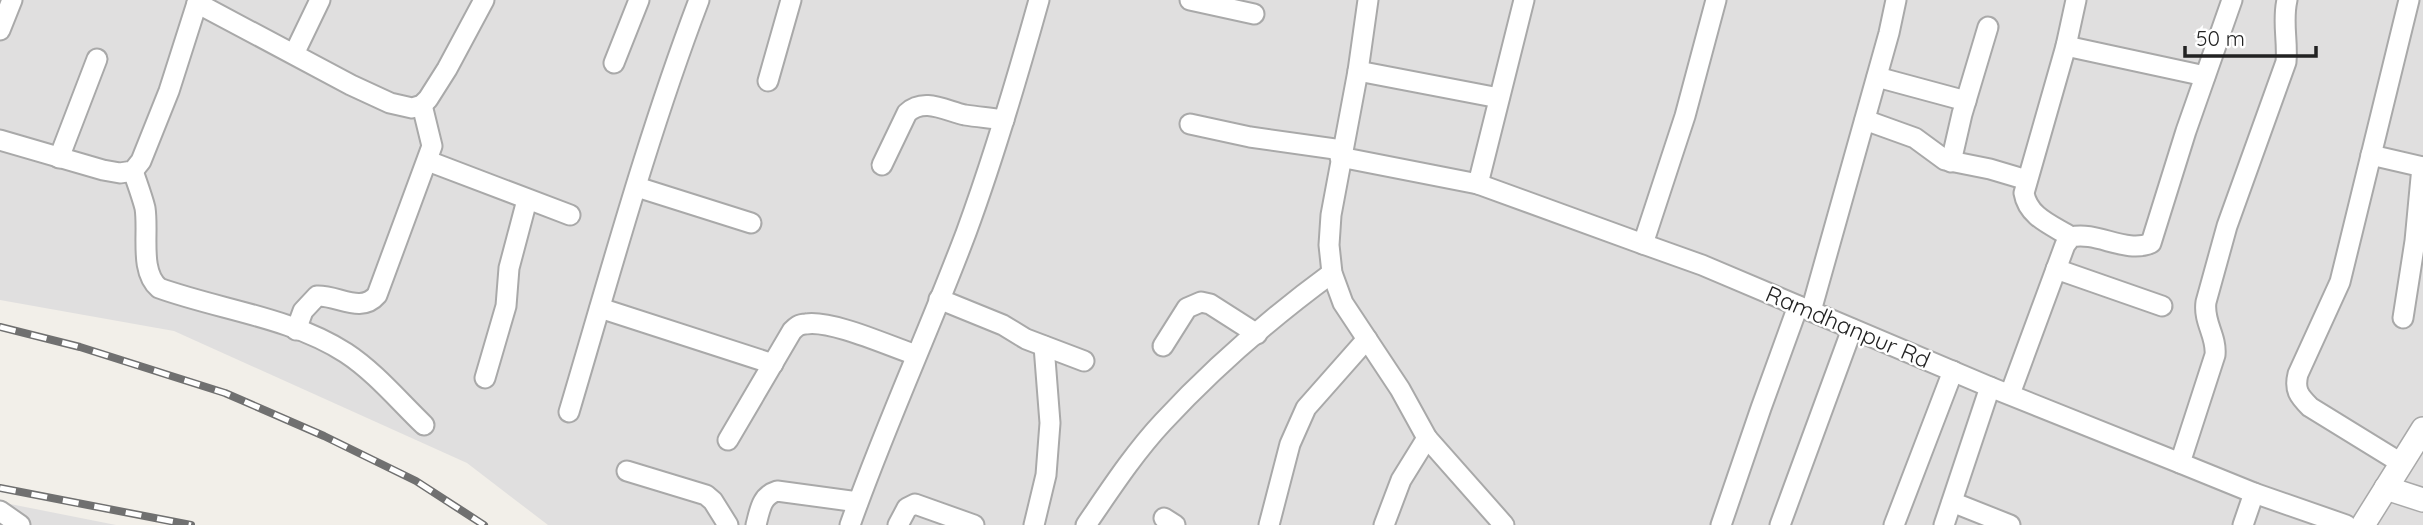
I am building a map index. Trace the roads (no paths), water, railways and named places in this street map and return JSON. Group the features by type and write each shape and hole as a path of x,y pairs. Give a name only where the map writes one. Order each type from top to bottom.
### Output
{"street":[{"path":"0,30 12,0"},
{"path":"294,54 320,0"},
{"path":"0,140 103,170 120,173 133,171 141,161 169,91 197,1 390,103 412,108 422,105 447,69 484,0"},
{"path":"614,63 639,0"},
{"path":"569,412 636,187 681,46 699,0"},
{"path":"768,81 791,0"},
{"path":"850,525 966,234 1004,120 1039,0"},
{"path":"1190,0 1254,14"},
{"path":"1368,0 1358,71 1341,153 1329,245 1332,273 1343,303 1400,389 1427,438 1504,525"},
{"path":"1478,184 1524,0"},
{"path":"1643,244 1685,116 1716,0"},
{"path":"1721,525 1760,408 1805,309 1865,120 1896,0"},
{"path":"2076,0 2066,46 2024,192 2026,202 2035,215 2071,237 2089,236 2136,246 2151,243 2232,0"},
{"path":"2180,463 2215,355 2216,344 2204,313 2206,302 2227,226 2286,62 2283,26 2287,0"},
{"path":"2401,463 2310,407 2299,396 2295,385 2340,282 2409,0"},
{"path":"1951,162 1988,27"},
{"path":"2066,46 2205,76"},
{"path":"59,158 97,60"},
{"path":"1358,71 1499,98"},
{"path":"1877,77 1966,101"},
{"path":"296,330 303,310 317,296 364,305 371,303 377,295 432,146 422,105"},
{"path":"882,165 907,113 913,108 932,106 961,114 1004,120"},
{"path":"1865,120 1915,138 1945,160 2027,180"},
{"name":"Ramdhanpur Rd","path":"1189,124 1341,153 1478,184 1703,265 1990,387 2254,493 2346,525"},
{"path":"2371,155 2423,167 2403,318"},
{"path":"428,161 569,215"},
{"path":"133,171 144,206 148,267 153,282 159,288 296,330 346,353 370,372 424,425"},
{"path":"636,187 751,223"},
{"path":"485,378 506,306 509,268 527,200"},
{"path":"2010,394 2064,245 2071,237"},
{"path":"2056,269 2162,306"},
{"path":"1086,525 1162,423 1256,334 1332,273"},
{"path":"939,299 1003,325 1026,339 1084,361"},
{"path":"1163,346 1187,308 1201,302 1210,304 1256,334"},
{"path":"600,308 773,364"},
{"path":"728,440 798,325 808,323 839,329 916,355"},
{"path":"1780,525 1852,329"},
{"path":"1269,525 1290,444 1306,408 1367,339"},
{"path":"1034,525 1046,475 1050,423 1044,346"},
{"path":"1894,525 1953,371"},
{"path":"1944,525 1990,387"},
{"path":"2362,525 2423,429"},
{"path":"1384,525 1387,511 1401,480 1427,438"},
{"path":"627,471 706,495 728,525"},
{"path":"2386,488 2423,500"},
{"path":"756,525 763,500 767,494 777,491 858,502"},
{"path":"2243,525 2254,493"},
{"path":"1952,502 2010,525"},
{"path":"898,525 907,508 915,503 946,520 974,525"},
{"path":"0,511 20,525"}],"railway":[{"path":"0,327 80,347 225,393 324,436 416,481 484,525"},
{"path":"0,488 191,525"}]}
